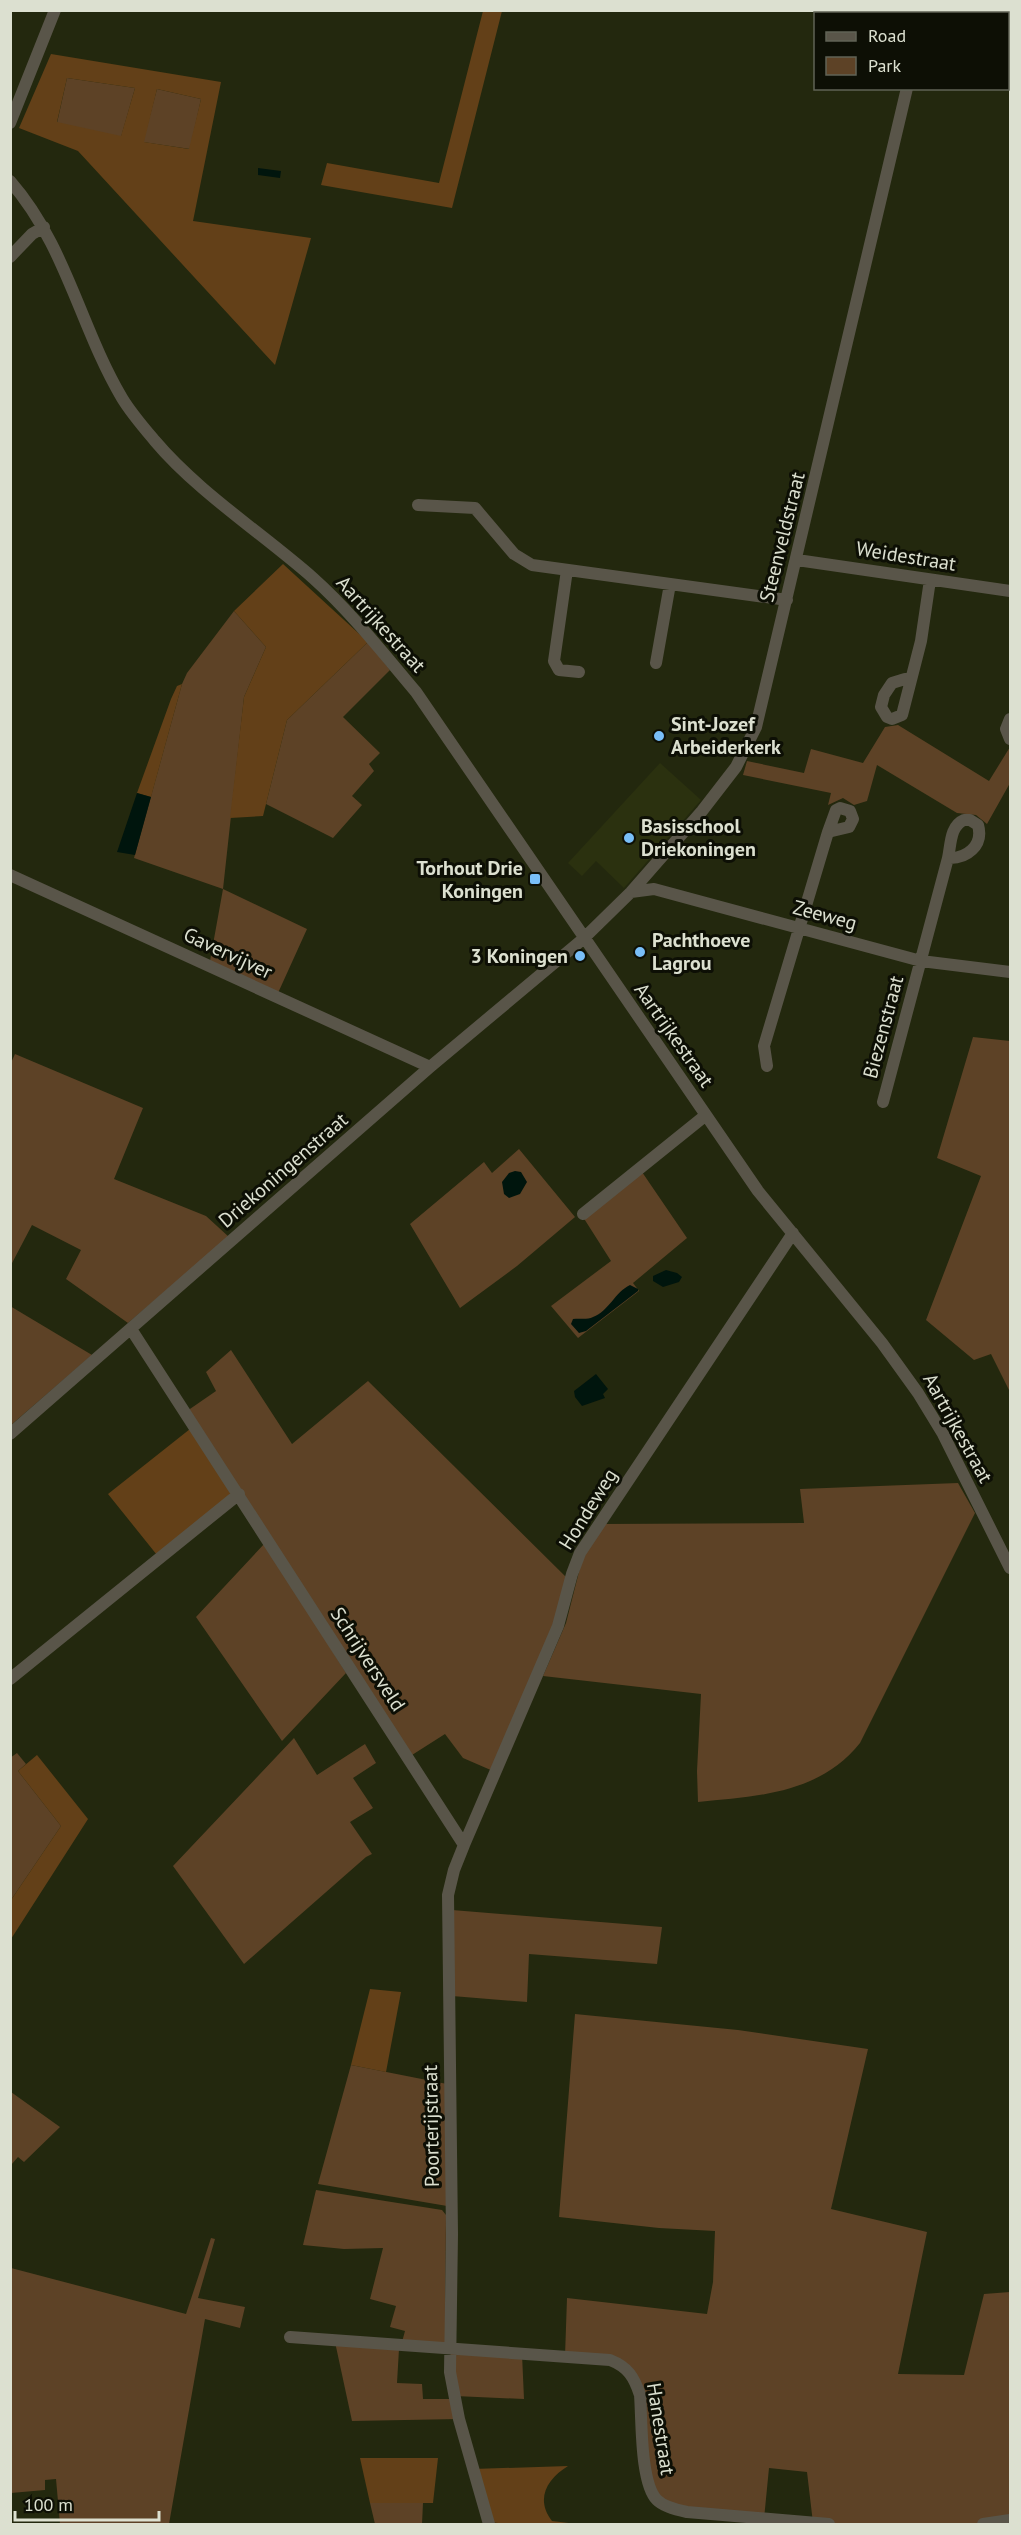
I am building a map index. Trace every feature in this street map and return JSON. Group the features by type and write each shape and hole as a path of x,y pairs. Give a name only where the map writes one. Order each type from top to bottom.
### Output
{"street":[{"path":"10,123 55,10"},
{"name":"Steenveldstraat","path":"583,939 631,892 702,812 736,767 751,739 797,560 907,90"},
{"name":"Aartrijkestraat","path":"10,181 24,196 61,259 89,330 123,398 149,434 199,484 314,579 416,692 583,939 759,1191 918,1393 943,1434 1011,1569"},
{"path":"10,256 32,234 44,227"},
{"path":"418,505 476,508 514,554 532,565 787,600"},
{"name":"Weidestraat","path":"797,560 1011,591"},
{"path":"567,570 554,661 559,670 579,672"},
{"path":"912,680 930,580"},
{"path":"656,663 670,584"},
{"path":"1011,719 1005,729 1011,739"},
{"path":"767,1066 764,1046 828,832"},
{"name":"Biezenstraat","path":"883,1102 948,858"},
{"name":"Gavervijver","path":"10,875 430,1066"},
{"name":"Zeeweg","path":"631,892 654,889 921,961 1011,972"},
{"name":"Driekoningenstraat","path":"10,1434 430,1066 583,939"},
{"name":"Aartrijkestraat","path":"583,1214 706,1115"},
{"name":"Hondeweg","path":"448,1902 454,1870 558,1626 580,1553 793,1233"},
{"name":"Schrijversveld","path":"131,1329 464,1845"},
{"path":"10,1679 239,1494"},
{"name":"Poorterijstraat","path":"448,1902 452,2224 450,2372 459,2419 489,2524"},
{"path":"290,2337 450,2349"},
{"name":"Hanestraat","path":"450,2349 598,2358 620,2364 630,2372 640,2395 647,2474 657,2500 676,2510 687,2512 830,2524"},
{"path":"983,2524 1011,2520"}],"shaded area":[{"path":"483,11 502,11 452,208 321,185 327,163 439,183"},
{"path":"51,54 221,82 193,221 311,238 275,365 78,151 19,128","holes":["67,78 135,88 121,136 57,122","157,89 201,99 189,149 144,142"]},
{"path":"258,168 281,171 280,178 258,175"},
{"path":"283,564 368,642 287,720 263,816 230,818 244,697 266,647 234,611"},
{"path":"182,684 151,797 137,793 171,699 177,686"},
{"name":"Basisschool Driekoningen","path":"660,763 701,800 624,888 596,861 582,876 568,863"},
{"path":"137,793 151,797 135,855 117,852"},
{"path":"521,1172 527,1182 520,1194 509,1198 504,1194 502,1182 509,1173"},
{"path":"666,1270 682,1277 679,1282 663,1287 653,1281 653,1276"},
{"path":"630,1285 638,1291 586,1331 579,1333 571,1324 573,1319 588,1318 599,1314"},
{"path":"596,1374 608,1389 603,1394 605,1398 582,1406 575,1397 574,1391"},
{"path":"190,1429 234,1495 157,1555 108,1494"},
{"path":"37,1755 88,1819 11,1939 11,1900 61,1826 18,1771"},
{"path":"370,1989 401,1992 386,2072 351,2065"},
{"path":"360,2458 438,2458 433,2503 370,2503"},
{"path":"568,2466 549,2483 544,2505 552,2521 577,2524 489,2522 473,2469"}],"green space":[{"path":"67,78 135,88 121,137 57,123"},
{"path":"157,89 201,99 190,149 143,142"},
{"path":"234,611 266,647 244,697 223,889 134,858 182,684 187,673"},
{"path":"368,642 390,670 343,717 380,753 369,764 374,771 352,796 362,805 333,838 266,804 287,720"},
{"path":"898,725 989,781 1010,747 1010,783 987,824 976,815 957,813 877,765 867,801 854,805 843,798 828,805 831,793 743,775 747,761 804,773 811,749 863,763 885,727"},
{"path":"223,889 307,929 278,993 210,961"},
{"path":"973,1037 1010,1041 1010,1392 991,1354 974,1360 926,1320 981,1176 937,1158"},
{"path":"15,1054 143,1108 114,1179 206,1216 229,1237 128,1323 66,1279 81,1250 32,1225 11,1265 10,1065"},
{"path":"519,1149 575,1217 517,1266 460,1308 410,1224 484,1162 492,1173"},
{"path":"642,1172 687,1238 633,1283 639,1291 578,1338 551,1306 611,1261 583,1217"},
{"path":"10,1306 92,1355 11,1425 10,1425"},
{"path":"231,1350 292,1444 368,1381 567,1578 560,1610 493,1771 463,1758 445,1734 412,1755 187,1411 216,1391 206,1372"},
{"path":"958,1483 975,1513 860,1743 844,1760 826,1773 807,1782 765,1794 698,1802 697,1771 701,1694 543,1676 566,1623 582,1560 602,1524 804,1523 800,1489"},
{"path":"265,1543 346,1673 282,1741 196,1617"},
{"path":"294,1738 317,1775 365,1744 376,1763 353,1778 373,1808 350,1822 372,1854 244,1964 173,1866"},
{"path":"17,1753 26,1764 18,1771 61,1826 11,1900 10,1758"},
{"path":"452,1910 662,1927 657,1964 529,1954 527,2002 452,1996"},
{"path":"575,2014 738,2030 868,2049 831,2209 927,2232 898,2374 964,2375 984,2294 1010,2292 1010,2524 813,2523 807,2472 769,2468 764,2519 687,2512 652,2492 640,2395 620,2364 565,2356 567,2298 707,2314 713,2282 715,2231 659,2228 559,2217"},
{"path":"351,2065 447,2084 447,2206 318,2184"},
{"path":"11,2092 60,2127 24,2162 18,2157 11,2165"},
{"path":"316,2190 442,2210 446,2215 445,2342 402,2342 405,2331 390,2327 396,2306 370,2299 383,2248 344,2249 303,2245"},
{"path":"211,2238 215,2239 198,2298 245,2307 240,2328 205,2319 169,2524 60,2524 56,2479 45,2480 45,2490 11,2493 11,2268 186,2314"},
{"path":"335,2342 399,2349 397,2383 422,2384 423,2399 456,2399 459,2419 352,2421"},
{"path":"450,2349 522,2354 524,2399 455,2396"},
{"path":"370,2503 423,2503 422,2524 375,2524"}],"place":[{"name":"Sint-Jozef Arbeiderkerk","path":"659,736"},
{"name":"Basisschool Driekoningen","path":"629,838"},
{"name":"Torhout Drie Koningen","path":"535,879"},
{"name":"Pachthoeve Lagrou","path":"640,952"},
{"name":"3 Koningen","path":"580,956"}]}
